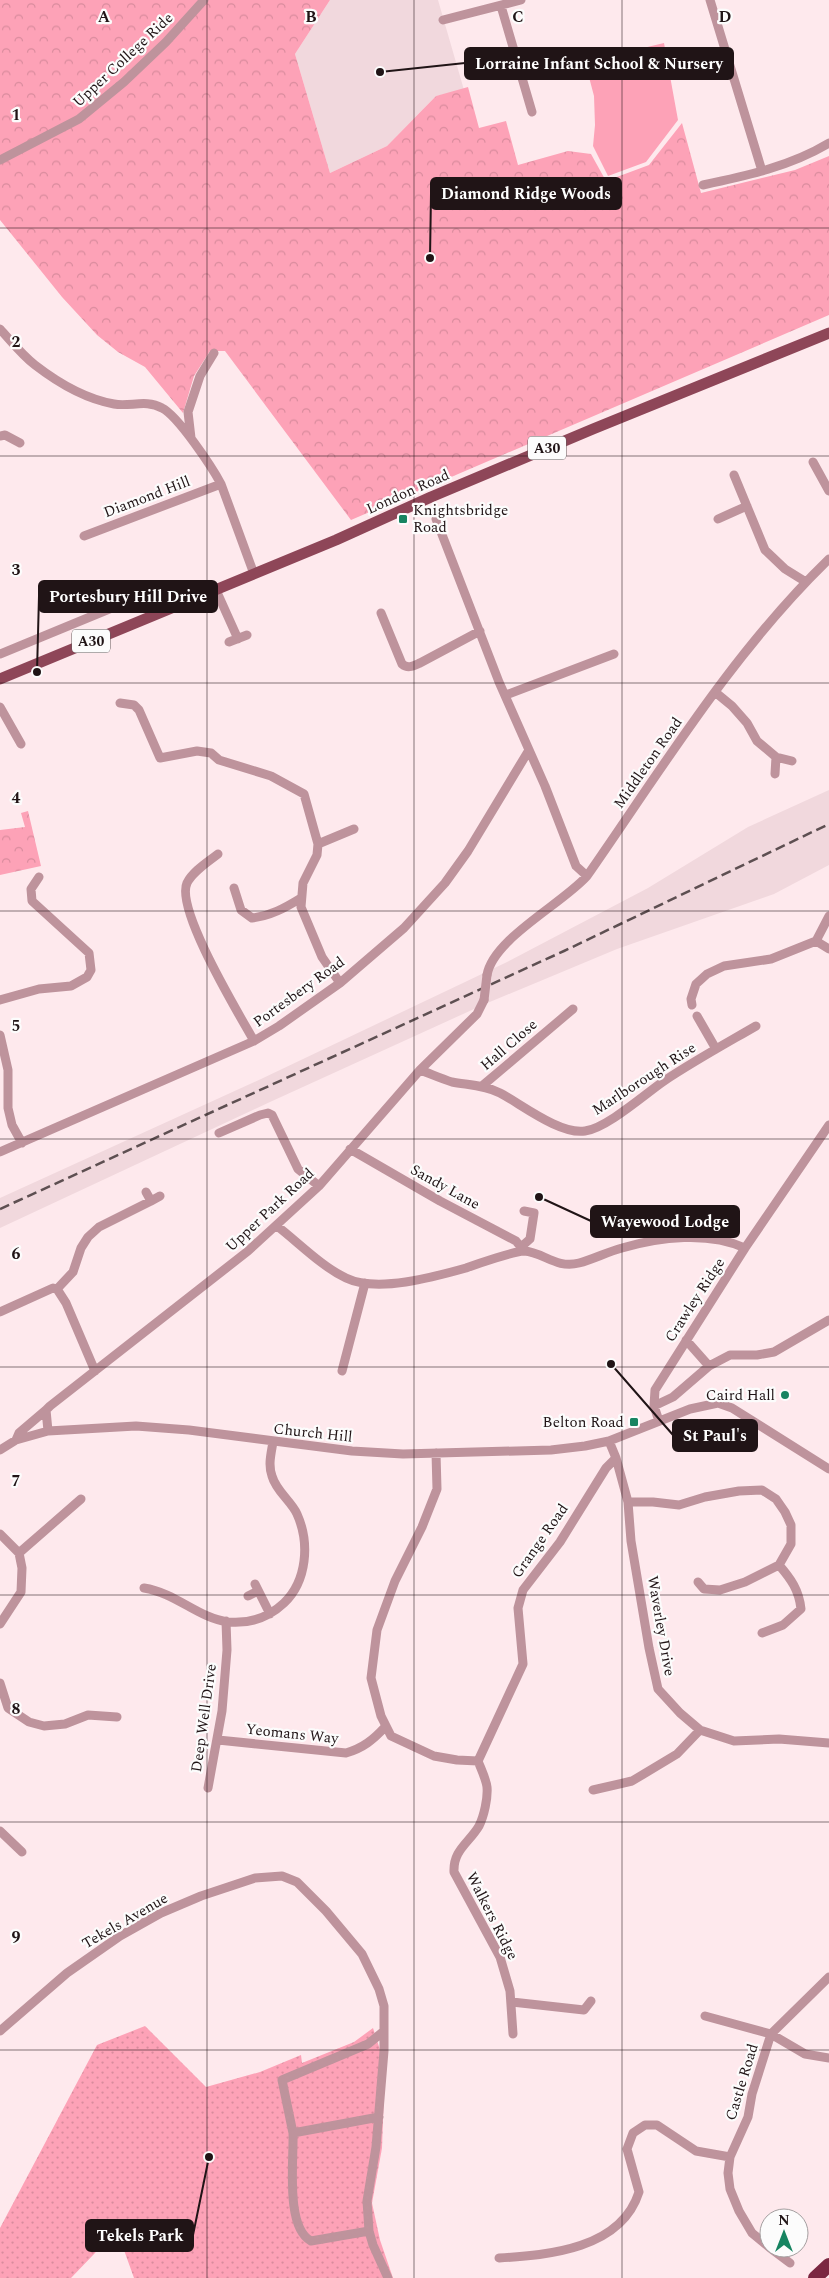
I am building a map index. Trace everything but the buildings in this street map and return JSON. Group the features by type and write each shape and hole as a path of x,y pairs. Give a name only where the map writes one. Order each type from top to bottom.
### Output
{"highway":[{"path":"815,2278 829,2265"}],"main road":[{"name":"London Road","path":"0,679 336,540 431,497 594,428 829,333"}],"street":[{"name":"Upper College Ride","path":"0,160 79,119 166,42 204,0"},
{"path":"444,20 521,0"},
{"path":"710,0 762,170"},
{"path":"501,6 532,112"},
{"path":"703,186 810,155 829,143"},
{"path":"0,329 34,364 67,386 104,402 124,406 146,402 164,408 191,440 221,484 254,574"},
{"path":"191,440 188,412 200,376 214,353"},
{"path":"2,434 20,443"},
{"path":"813,462 829,491"},
{"path":"734,475 765,550 785,569 806,582"},
{"name":"Diamond Hill","path":"84,536 221,484"},
{"path":"718,519 747,506"},
{"path":"436,518 480,632 545,786 576,866 587,876"},
{"name":"Middleton Road","path":"484,1000 490,965 505,944 576,889 587,876 715,692 766,627 829,559"},
{"path":"216,590 238,639"},
{"path":"0,654 136,598"},
{"path":"381,613 402,664 405,666 411,667 420,663 480,632"},
{"path":"506,695 614,654"},
{"path":"715,692 732,706 747,723 757,741 776,757 792,761"},
{"path":"120,703 134,705 139,710 160,758 197,751 211,753 219,760 271,776 304,794 318,844 316,855 308,868 303,883 301,907 322,957 340,983"},
{"path":"0,707 21,744"},
{"name":"Portesbery Road","path":"0,1152 254,1041 279,1026 340,983 404,928 445,884 468,851 529,750"},
{"path":"775,774 776,757"},
{"path":"318,844 354,829"},
{"path":"218,854 198,869 187,883 186,895 190,916 207,955 254,1041"},
{"path":"0,1000 40,989 71,986 87,977 91,970 89,953 32,901 31,889 39,877"},
{"path":"234,888 241,910 252,918 282,910 301,898"},
{"path":"692,1005 691,999 696,984 707,974 724,966 771,959 816,941 829,916"},
{"path":"816,941 829,950"},
{"name":"Upper Park Road","path":"0,1450 16,1440 19,1433 46,1410 248,1251 276,1226 318,1186 420,1070 477,1014 484,1000"},
{"name":"Hall Close","path":"482,1086 573,1009"},
{"name":"Marlborough Rise","path":"696,1016 716,1049"},
{"name":"Marlborough Rise","path":"420,1070 451,1082 482,1086 499,1092 527,1111 571,1131 585,1132 608,1121 665,1080 756,1026"},
{"path":"0,1035 8,1070 8,1108 12,1125 22,1143"},
{"path":"219,1133 260,1115 268,1113 272,1115 298,1169 318,1186"},
{"name":"Crawley Ridge","path":"654,1406 655,1390 686,1340 745,1248 829,1124"},
{"name":"Sandy Lane","path":"350,1149 440,1202 516,1241 522,1249 563,1264 577,1264 620,1248 672,1240 712,1239 745,1248"},
{"path":"146,1192 150,1201"},
{"path":"0,1312 53,1288 57,1289 73,1272 81,1248 88,1237 99,1227 160,1196"},
{"path":"276,1226 326,1265 348,1279 365,1283 385,1284 458,1270 522,1249 530,1239 534,1213 524,1211"},
{"path":"342,1371 365,1283"},
{"path":"57,1289 66,1303 95,1371"},
{"path":"659,1421 654,1406 673,1397 709,1366 730,1355 758,1355 774,1352 829,1320"},
{"path":"686,1340 709,1366"},
{"name":"Church Hill","path":"16,1440 48,1431 107,1426 149,1427 352,1451 436,1453 551,1450 609,1441 690,1409 718,1403 732,1408 829,1469"},
{"path":"46,1410 48,1431"},
{"name":"Waverley Drive","path":"609,1441 616,1458 628,1502 631,1541 648,1648 658,1688 680,1713 700,1730 734,1741 779,1739 829,1743"},
{"path":"144,1588 168,1594 208,1616 226,1622 251,1622 270,1614 287,1600 305,1567 304,1538 297,1514 272,1477 270,1462 273,1442"},
{"path":"436,1453 437,1489 422,1527 395,1581 377,1630 371,1678 385,1727 391,1736 434,1756 478,1761"},
{"name":"Grange Road","path":"478,1761 523,1664 518,1608 523,1590 560,1542 606,1468 616,1458"},
{"path":"628,1502 679,1505 705,1497 739,1491 762,1490 776,1499 791,1525 791,1544 779,1565 745,1582 720,1590 704,1589 698,1582"},
{"path":"19,1553 82,1499"},
{"path":"0,1534 19,1553 22,1568 21,1592 0,1624"},
{"path":"762,1633 783,1625 801,1609 800,1598 794,1583 779,1565"},
{"path":"248,1596 256,1588 270,1614"},
{"name":"Deep Well Drive","path":"208,1788 218,1740 226,1674 226,1622"},
{"path":"0,1683 8,1708 28,1722 44,1726 65,1724 88,1715 118,1717"},
{"name":"Yeomans Way","path":"218,1740 346,1753 373,1740 385,1727"},
{"path":"593,1790 632,1781 677,1754 700,1730"},
{"name":"Walkers Ridge","path":"478,1761 487,1788 485,1807 479,1825 458,1851 454,1872 500,1957 512,2002 512,2034"},
{"path":"0,1831 22,1852"},
{"name":"Tekels Avenue","path":"0,2031 67,1973 120,1936 161,1913 201,1896 265,1876 275,1875 288,1878 308,1892 362,1954 379,1989 384,2006 384,2051 379,2117 367,2201 369,2231 388,2278"},
{"name":"Castle Road","path":"759,2239 752,2233 739,2211 730,2189 728,2174 730,2157 748,2118 752,2094 771,2034 829,1977"},
{"path":"512,2002 584,2010 591,2001"},
{"path":"705,2016 771,2034 805,2054 829,2058"},
{"path":"369,2231 312,2242 305,2238 296,2219 293,2199 293,2133 282,2080 368,2044 384,2031"},
{"path":"368,2044 377,2046 384,2051"},
{"path":"293,2133 379,2117"},
{"path":"499,2258 572,2249 615,2228 627,2214 639,2192 626,2149 633,2133 645,2125 657,2125 696,2151 730,2157"},
{"name":"Castle Road","path":"783,2258 790,2263"}],"shaded area":[{"path":"330,0 438,0 464,90 436,96 387,146 330,173 295,54"},
{"path":"829,790 829,865 774,894 617,949 485,1004 0,1228 0,1198 261,1079 505,963 648,888 748,827"}],"green space":[{"path":"0,0 330,0 295,54 330,173 387,146 436,96 468,87 479,128 506,121 518,165 568,151 591,154 606,181 649,165 682,123 701,193 795,170 829,156 829,315 351,520 225,351 210,351 194,376 183,413 145,367 118,352 97,335 62,297 0,220"},
{"path":"664,43 678,120 646,162 608,176 593,146 595,125 594,96 585,62"},
{"path":"28,811 41,866 0,875 0,830 25,827 21,813"},
{"path":"145,2026 206,2087 260,2072 301,2055 302,2063 354,2042 373,2028 385,2065 382,2148 372,2203 380,2240 393,2278 134,2278 115,2225 95,2253 71,2278 0,2278 0,2228 97,2045"}],"railway":[{"path":"0,1209 564,951 829,824"}],"place":[{"name":"Lorraine Infant School & Nursery","path":"380,72"},
{"name":"Diamond Ridge Woods","path":"430,258"},
{"name":"Knightsbridge Road","path":"403,519"},
{"name":"Portesbury Hill Drive","path":"37,672"},
{"name":"Wayewood Lodge","path":"539,1197"},
{"name":"St Paul's","path":"611,1364"},
{"name":"Caird Hall","path":"785,1395"},
{"name":"Belton Road","path":"634,1422"},
{"name":"Tekels Park","path":"209,2157"}]}
